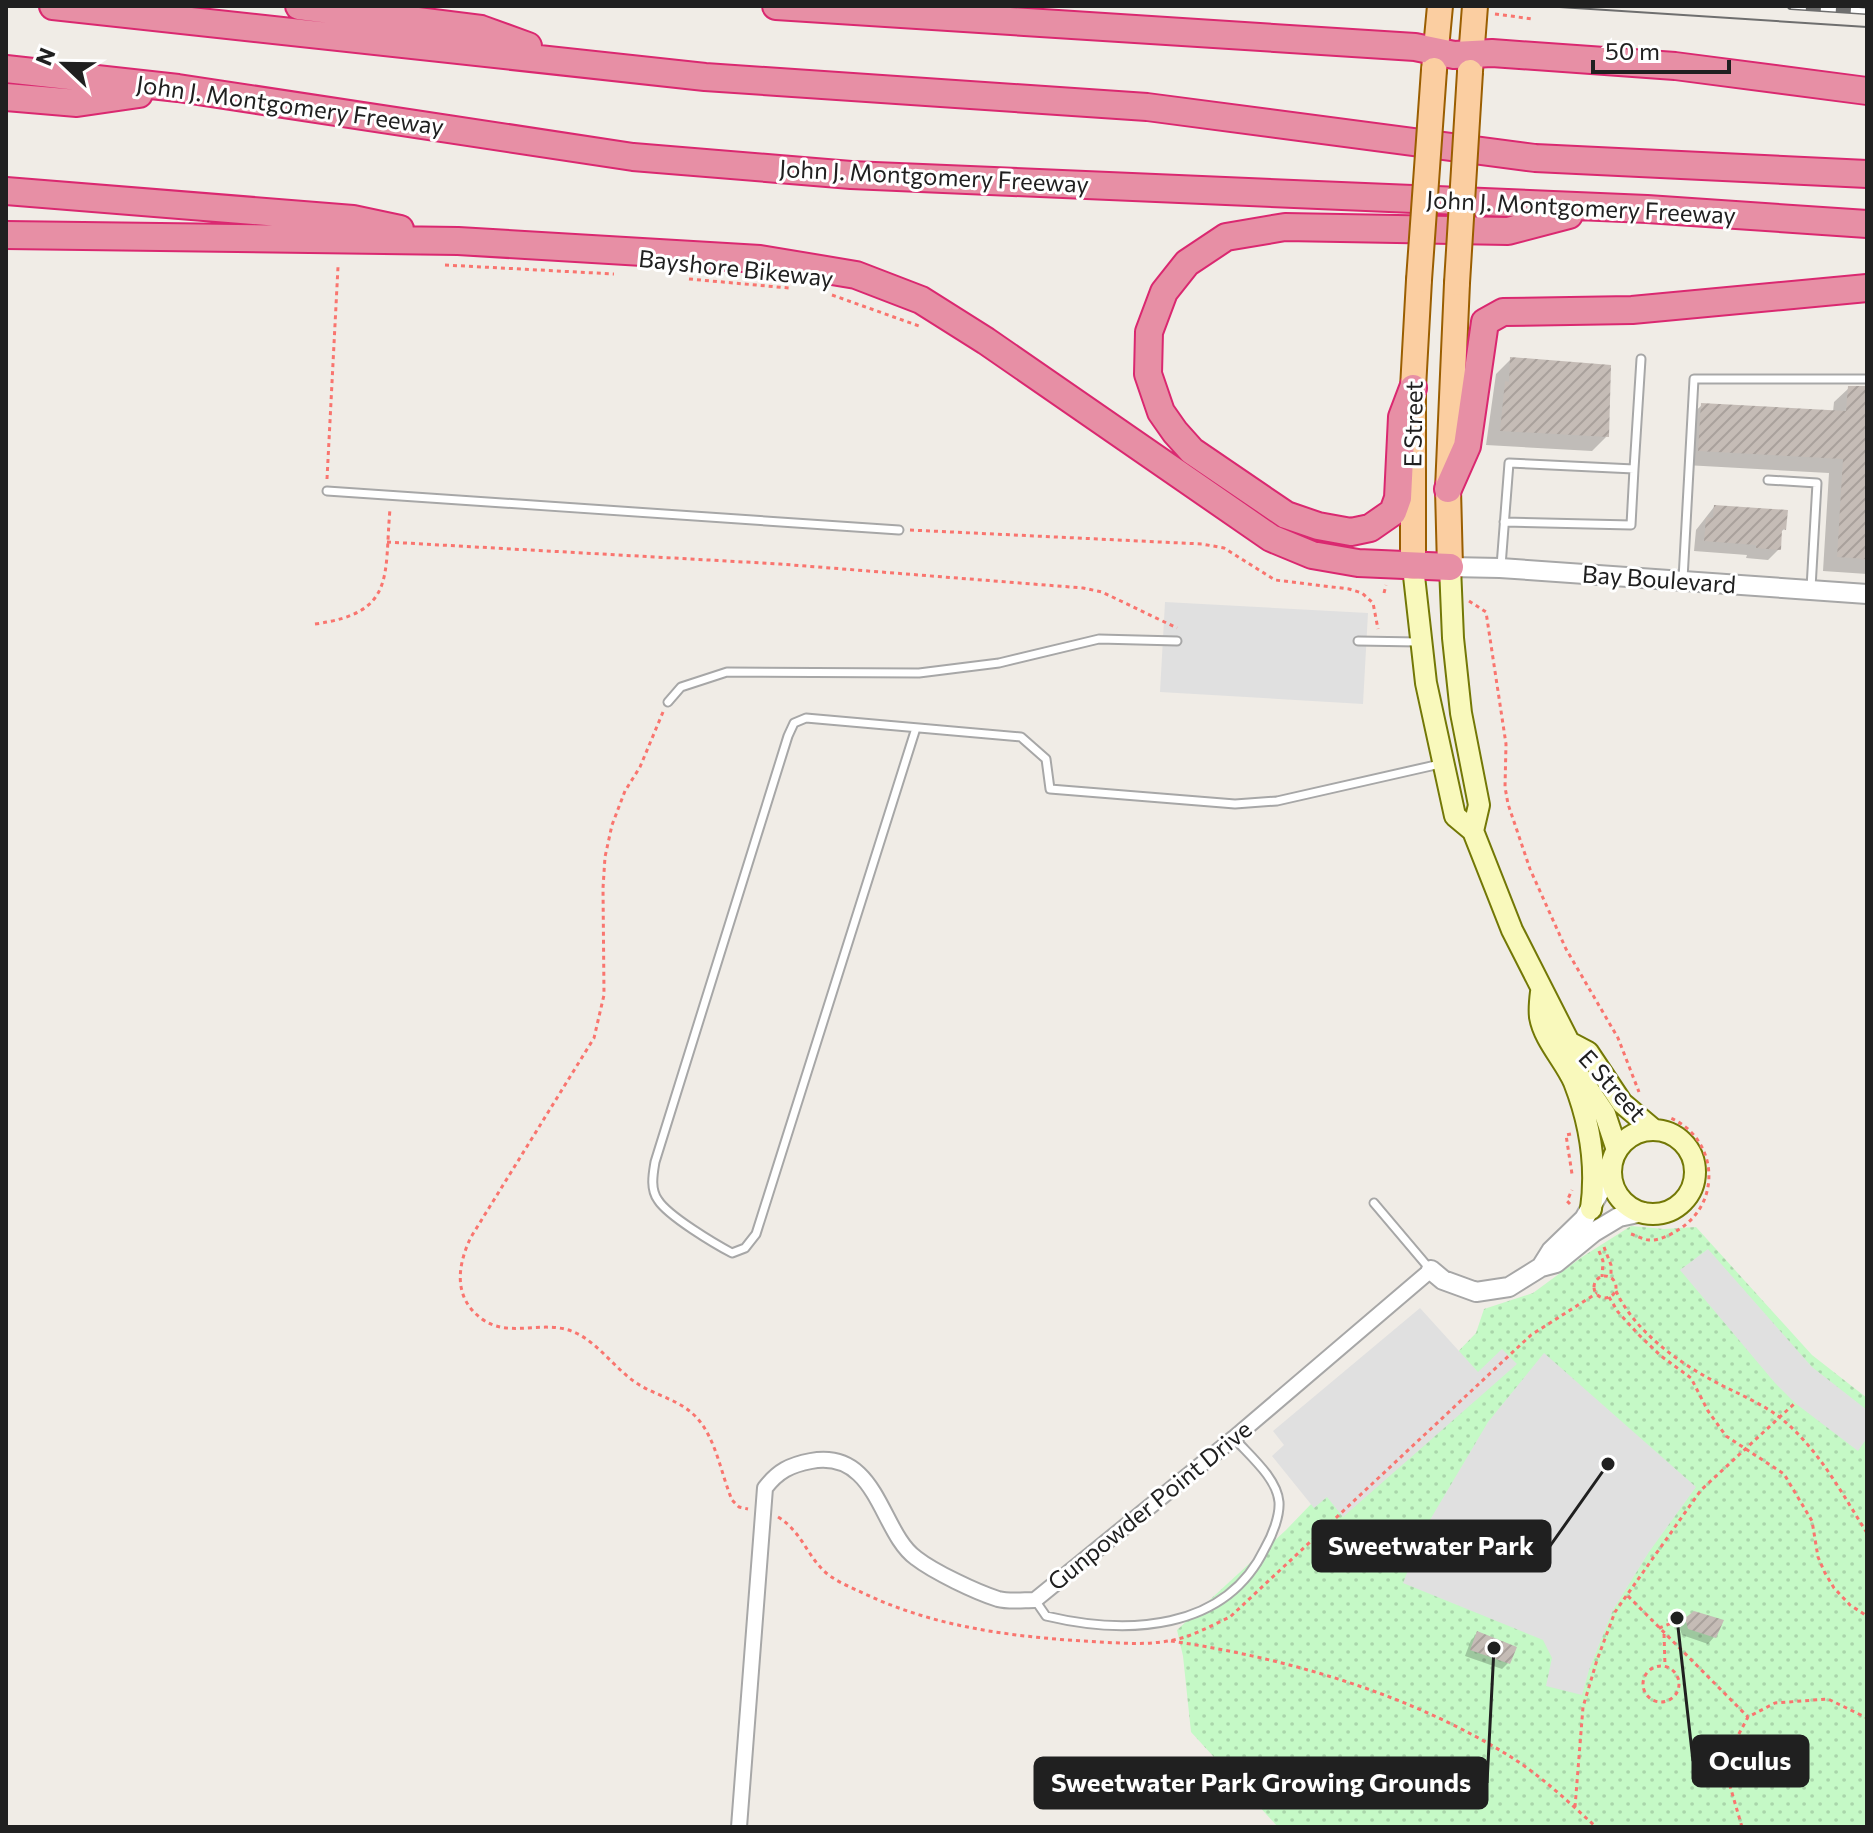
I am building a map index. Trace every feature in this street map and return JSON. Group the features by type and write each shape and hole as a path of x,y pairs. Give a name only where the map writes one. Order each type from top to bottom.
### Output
{"highway":[{"name":"John J. Montgomery Freeway","path":"53,6 705,77 1147,107 1535,158 1867,174"},
{"path":"299,6 481,29 569,61"},
{"path":"776,6 1415,47 1435,61 1470,64 1498,53 1675,66 1867,91"},
{"name":"John J. Montgomery Freeway","path":"6,69 178,88 649,158 851,175 1598,207 1867,224"},
{"path":"6,97 77,103 178,88"},
{"path":"6,191 353,219 458,241"},
{"path":"1413,388 1402,417 1398,498 1393,512 1370,528 1351,532 1318,526 1286,515 1192,451 1175,432 1161,412 1148,374 1149,332 1164,292 1187,263 1226,237 1285,227 1508,231 1598,207"},
{"path":"6,235 458,241 760,259 814,266 878,282 921,300 986,341 1271,538 1312,555 1358,563 1450,567"},
{"path":"1448,489 1467,446 1485,322 1503,312 1632,310 1867,288"}],"main road":[{"name":"E Street","path":"1440,6 1413,388 1413,567 1420,642 1442,764 1455,816 1473,831 1512,930 1569,1042 1574,1068 1605,1114 1617,1150"},
{"name":"E Street","path":"1473,831 1479,805 1461,713 1453,638 1448,489 1470,64 1485,10"},
{"path":"1541,988 1540,1018 1573,1081 1586,1125 1594,1161 1591,1209"},
{"name":"E Street","path":"1569,1042 1588,1052 1622,1103 1656,1122"},
{"path":"1656,1122 1679,1140 1694,1163 1693,1181 1686,1198 1662,1213 1643,1212 1630,1207 1613,1186 1611,1172 1617,1150 1633,1135 1656,1122"}],"street":[{"name":"Bay Boulevard","path":"1450,567 1867,594"},
{"path":"1541,1267 1551,1251 1584,1219 1611,1172"},
{"path":"1431,1270 1443,1280 1476,1292 1509,1287 1541,1267 1556,1263 1594,1232 1619,1217 1643,1212"},
{"name":"Gunpowder Point Drive","path":"739,1827 765,1488 777,1473 796,1464 822,1459 842,1464 860,1475 873,1491 913,1557 1001,1600 1035,1600 1234,1438 1431,1270"}],"lane":[{"path":"1504,522 1631,525 1641,359"},
{"path":"1683,581 1694,379 1867,379"},
{"path":"1500,568 1509,463 1634,469"},
{"path":"1768,480 1817,483 1811,590"},
{"path":"327,491 899,530"},
{"path":"668,702 681,687 727,672 919,673 999,663 1099,639 1177,641"},
{"path":"1358,641 1420,642"},
{"path":"916,728 756,1234 745,1248 732,1253 672,1213 657,1199 652,1180 794,723 806,718 1021,737 1046,759 1050,789 1235,804 1277,801 1442,764"},
{"path":"1374,1203 1431,1270"},
{"path":"1035,1600 1046,1616 1065,1621 1142,1626 1195,1615 1221,1601 1242,1583 1258,1563 1276,1521 1279,1502 1273,1484 1234,1438"}],"path":[{"path":"1485,10 1533,19"},
{"name":"Bayshore Bikeway","path":"436,264 624,275"},
{"path":"327,491 338,267"},
{"name":"Bayshore Bikeway","path":"686,278 790,288"},
{"name":"Bayshore Bikeway","path":"820,291 927,330"},
{"path":"315,624 355,616 371,606 380,589 391,495"},
{"path":"899,530 1202,544 1224,548 1275,580 1362,593 1373,603 1380,641"},
{"path":"387,542 780,564 1083,588 1102,592 1178,628"},
{"path":"1384,593 1386,585"},
{"path":"1473,601 1486,612 1506,744 1505,787 1508,804 1530,869 1566,949 1618,1038 1639,1093"},
{"path":"668,702 612,825 603,888 604,995 594,1038 471,1237 459,1271 461,1290 481,1319 509,1329 560,1328 575,1332 641,1387 683,1406 704,1428 732,1500 739,1507 774,1515 795,1530 819,1566 830,1576 891,1607 982,1631 1133,1644 1169,1641 1196,1633 1230,1617 1531,1335 1597,1293"},
{"path":"1623,1234 1649,1240 1667,1236 1697,1214 1706,1199 1710,1181 1709,1164 1703,1147 1680,1121 1656,1122"},
{"path":"1566,1135 1573,1181 1567,1201"},
{"path":"1616,1291 1602,1298 1597,1293 1595,1284 1602,1277 1603,1261 1599,1251 1604,1245 1616,1291 1631,1315 1670,1352 1705,1376 1780,1417 1823,1464 1867,1533"},
{"path":"1602,1277 1611,1278"},
{"path":"1609,1297 1639,1335 1691,1378 1708,1411 1726,1436 1784,1474 1812,1521 1818,1557 1825,1573 1850,1605 1867,1616"},
{"path":"1575,1807 1583,1707 1615,1612 1701,1490 1795,1403"},
{"path":"1628,1596 1748,1717"},
{"path":"1659,1628 1685,1618"},
{"path":"1664,1634 1665,1666"},
{"path":"1169,1641 1243,1654 1345,1683 1436,1716 1512,1758 1596,1827"},
{"path":"1665,1666 1675,1672 1679,1688 1673,1698 1657,1702 1647,1695 1643,1684 1653,1668 1665,1666"},
{"path":"1742,1827 1730,1786 1735,1741 1748,1717 1775,1703 1828,1699 1867,1718"}],"green space":[{"path":"1631,1226 1664,1229 1696,1227 1812,1355 1867,1398 1867,1827 1278,1827 1191,1732 1183,1656 1177,1630 1286,1530 1476,1333 1484,1309 1533,1293"}],"shaded area":[{"path":"1165,602 1368,613 1363,704 1160,692"},
{"path":"1708,1249 1812,1367 1867,1410 1867,1438 1858,1451 1795,1403 1775,1383 1680,1270"},
{"path":"1420,1308 1478,1372 1502,1349 1517,1364 1343,1517 1327,1497 1314,1508 1272,1456 1284,1445 1273,1431"},
{"path":"1544,1353 1696,1487 1649,1552 1613,1610 1582,1695 1546,1686 1552,1658 1543,1640 1403,1583 1424,1530 1488,1422"}],"building":[{"path":"1510,357 1611,365 1609,437 1500,431"},
{"path":"1848,386 1867,386 1867,559 1837,557 1843,459 1698,451 1701,403 1846,411"},
{"path":"1714,505 1788,510 1786,530 1782,529 1781,550 1704,541 1706,517 1713,518"},
{"path":"1694,1611 1724,1620 1716,1638 1688,1629 1685,1618"},
{"path":"1477,1631 1517,1647 1510,1664 1470,1650"}],"tram line":[{"path":"1544,6 1867,27"}],"railway":[{"path":"1791,6 1867,11"}],"place":[{"name":"Sweetwater Park","path":"1608,1464"},
{"name":"Oculus","path":"1677,1618"},
{"name":"Sweetwater Park Growing Grounds","path":"1494,1648"}]}
